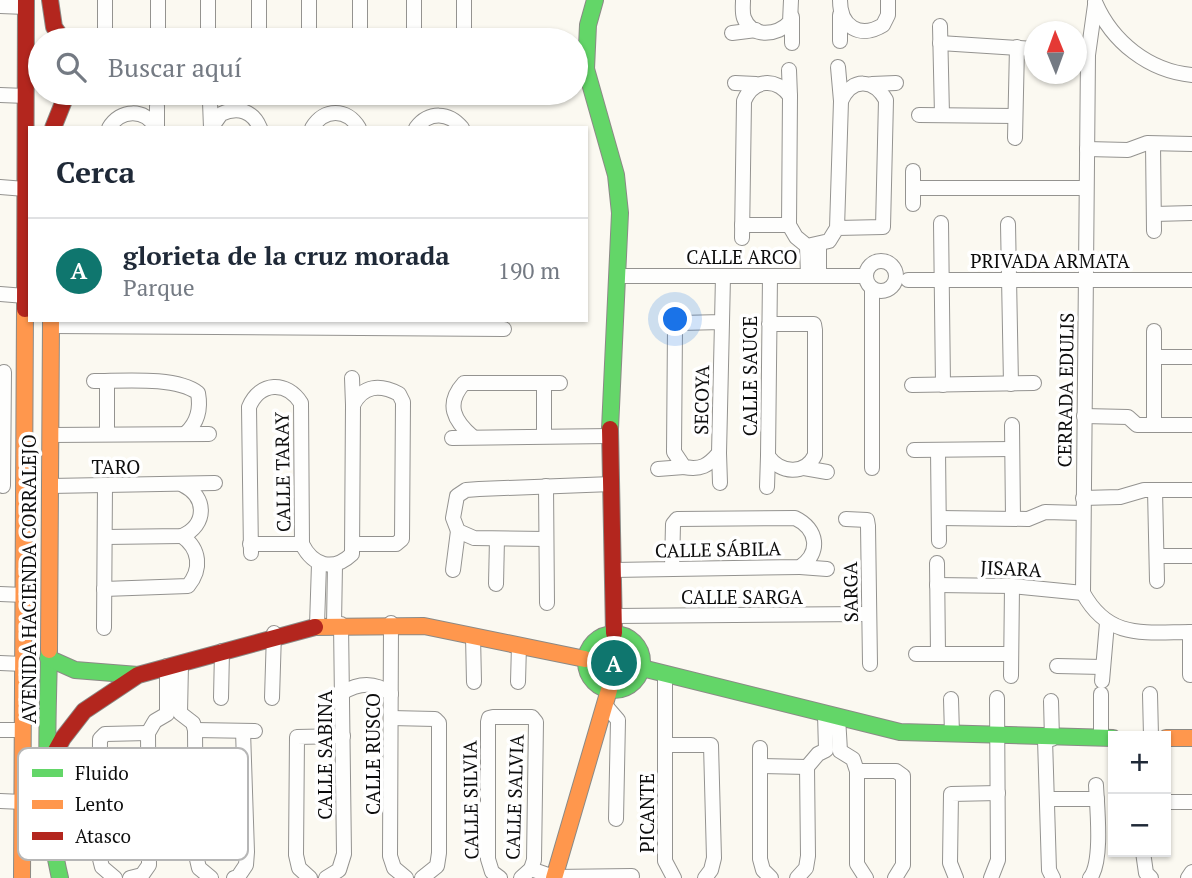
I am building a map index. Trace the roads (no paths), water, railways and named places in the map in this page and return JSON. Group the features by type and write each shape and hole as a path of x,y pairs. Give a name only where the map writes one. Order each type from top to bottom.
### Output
{"street":[{"path":"50,0 55,28"},
{"path":"105,0 105,28"},
{"path":"158,0 158,28"},
{"path":"208,0 208,28"},
{"path":"259,0 259,28"},
{"path":"309,0 309,28"},
{"path":"360,0 360,28"},
{"path":"414,0 414,28"},
{"path":"464,0 464,28"},
{"path":"588,28 595,0"},
{"path":"743,0 743,17 756,30"},
{"path":"792,0 792,43"},
{"path":"840,7 851,29 865,32 883,25 888,15 888,0"},
{"path":"1095,2 1105,22 1132,52 1166,71 1192,75"},
{"name":"CERRADA EDULIS","path":"1087,35 1095,2"},
{"path":"0,6 26,3 23,748"},
{"path":"840,7 840,41"},
{"path":"732,33 756,30 775,32 785,26 792,17"},
{"path":"940,26 942,115"},
{"path":"876,29 896,32"},
{"path":"940,43 1024,48"},
{"path":"1015,138 1017,47"},
{"path":"789,70 789,225 796,237 813,246 829,241 837,228 841,101 838,67"},
{"path":"734,83 761,83 784,88 789,96"},
{"path":"761,83 744,101 742,232 789,225"},
{"path":"841,101 853,85 896,83"},
{"path":"837,228 883,227 886,100 872,84"},
{"name":"CERRADA EDULIS","path":"1083,593 1087,149 1084,84"},
{"path":"588,86 616,177 621,228 613,329 611,436 614,633"},
{"path":"0,95 26,96"},
{"path":"54,126 62,105"},
{"path":"210,105 211,126"},
{"path":"156,126 157,106"},
{"path":"213,126 222,114 239,110 251,115 259,126"},
{"path":"314,126 321,117 337,112 351,117 358,126"},
{"path":"110,126 116,118 130,113 148,118 154,126"},
{"path":"418,126 423,120 437,115 452,118 460,126"},
{"path":"919,115 1015,116"},
{"path":"1087,149 1128,150 1139,144 1192,144"},
{"path":"1153,144 1154,231"},
{"path":"913,171 913,196 1086,188"},
{"path":"0,187 25,189"},
{"path":"1154,214 1192,213"},
{"path":"942,223 943,385"},
{"path":"1008,225 1011,384"},
{"path":"813,246 813,275"},
{"path":"872,468 873,289 865,276 869,266 878,261 889,263 896,271 895,282 888,290 873,289"},
{"name":"CALLE ARCO","path":"618,276 865,276"},
{"name":"SECOYA","path":"690,468 706,467 719,453 723,276"},
{"name":"CALLE SAUCE","path":"770,276 768,456 781,468 827,472"},
{"name":"PRIVADA ARMATA","path":"908,279 1086,277 1192,280"},
{"path":"0,294 25,296"},
{"path":"690,468 674,453 676,324 722,322"},
{"path":"51,323 504,328"},
{"name":"AVENIDA HACIENDA CORRALEJO","path":"48,748 51,323"},
{"path":"769,324 814,324 814,455 804,468"},
{"path":"1154,331 1154,425"},
{"path":"1154,357 1192,357"},
{"path":"24,487 1,486 4,455 2,372 25,374"},
{"path":"317,625 327,565 352,554 352,378"},
{"path":"107,434 100,381 190,386 198,393 200,403 193,426 186,433"},
{"path":"473,438 456,420 452,407 454,394 464,383 560,383"},
{"path":"544,383 544,436"},
{"path":"912,385 1034,383"},
{"name":"CALLE TARAY","path":"302,544 251,548 249,407 258,393 274,386 289,390 301,403 302,544 308,556 327,565"},
{"path":"353,405 361,392 373,387 392,390 403,402 400,544 353,544"},
{"path":"1084,416 1128,417 1137,425 1192,425"},
{"path":"1012,425 1013,518"},
{"path":"50,435 209,434"},
{"path":"452,438 611,436"},
{"path":"3,439 24,448"},
{"path":"4,455 24,448"},
{"path":"914,450 1012,449"},
{"path":"938,450 939,541"},
{"path":"719,453 720,483"},
{"path":"767,487 768,456"},
{"path":"658,469 690,468"},
{"name":"TARO","path":"50,486 215,483"},
{"path":"453,570 458,531 453,518 454,507 457,496 466,490 612,484"},
{"path":"104,628 105,485"},
{"path":"105,537 183,536 195,528 201,507 195,494 183,485"},
{"path":"546,486 547,603"},
{"path":"1155,490 1157,580"},
{"path":"939,518 1036,518 1045,512 1120,497 1131,492 1192,490"},
{"name":"CALLE SARGA","path":"672,568 674,520 795,518 813,523 814,549"},
{"name":"SARGA","path":"846,519 867,520 870,664"},
{"path":"458,531 474,538 546,539"},
{"path":"104,589 188,586 198,567 197,555 183,536"},
{"path":"496,539 496,584"},
{"name":"CALLE SÁBILA","path":"613,570 800,567 808,562 814,549"},
{"path":"1157,556 1192,556"},
{"path":"937,563 938,654"},
{"name":"CALLE SABINA","path":"326,878 339,870 344,854 342,693 338,624 327,565"},
{"path":"800,567 827,569"},
{"name":"JISARA","path":"937,585 1012,586 1083,593"},
{"path":"1012,586 1012,676"},
{"path":"1083,593 1092,610 1107,623 1126,631 1191,632 1190,675"},
{"path":"0,594 23,595"},
{"name":"CALLE SARGA","path":"614,616 869,614"},
{"path":"642,668 665,676 901,732 1049,739 1107,738 1102,681 1107,623"},
{"path":"57,748 84,711 138,675 274,634 317,625 391,624 473,636 585,659"},
{"name":"CALLE RUSCO","path":"391,624 391,878"},
{"path":"554,878 607,698 630,685 642,668 642,658 633,640 614,633 592,644 585,659 591,679 607,698 618,720 616,819"},
{"path":"272,698 274,634"},
{"path":"473,636 474,682"},
{"path":"518,682 519,645"},
{"path":"221,698 222,651"},
{"path":"916,654 1011,654"},
{"path":"48,658 84,672 138,675"},
{"path":"0,663 23,664"},
{"path":"174,665 180,713 193,723 195,748"},
{"path":"148,748 148,733 155,721 167,714 174,665"},
{"path":"1057,666 1102,681"},
{"name":"PICANTE","path":"665,676 666,861 674,878"},
{"path":"342,693 362,684 372,684 391,694"},
{"path":"1150,694 1150,731"},
{"path":"991,878 998,860 998,698"},
{"path":"951,699 952,734"},
{"path":"1050,875 1047,799 1051,701"},
{"path":"797,878 806,868 808,856 807,767 818,754 826,750 832,716"},
{"path":"832,716 840,751 853,759 857,771 857,871 866,878"},
{"path":"391,718 438,720 439,853 437,866 422,878"},
{"name":"CALLE SALVIA","path":"489,718 536,718 526,874"},
{"name":"CALLE SILVIA","path":"489,718 488,859 492,872 500,878"},
{"path":"0,730 48,719"},
{"path":"195,730 249,731 248,792"},
{"path":"100,748 100,738 105,734 148,733"},
{"path":"310,878 299,868 296,855 297,737 343,736"},
{"path":"1171,738 1192,738"},
{"path":"665,745 711,745 714,858 712,870 705,878"},
{"path":"760,748 760,859 763,870 771,878"},
{"path":"760,766 807,767"},
{"path":"857,771 896,771 903,776 903,865 895,878"},
{"path":"1047,799 1096,792 1097,858 1095,872 1090,878"},
{"path":"956,878 950,863 951,793 998,793"},
{"path":"0,801 18,802"},
{"path":"1171,802 1192,802"},
{"path":"1144,857 1146,873 1151,878"},
{"path":"22,860 22,878"},
{"name":"AVENIDA HACIENDA CORRALEJO","path":"56,860 60,878"},
{"path":"100,860 102,867 115,878"},
{"path":"197,860 199,867 211,878"},
{"path":"237,878 246,860"},
{"path":"391,862 399,874 406,878"},
{"path":"130,878 149,871"},
{"path":"1188,878 1192,872"},
{"path":"526,874 554,878 632,876"}],"place":[{"name":"glorieta de la cruz morada","path":"614,663"}]}
